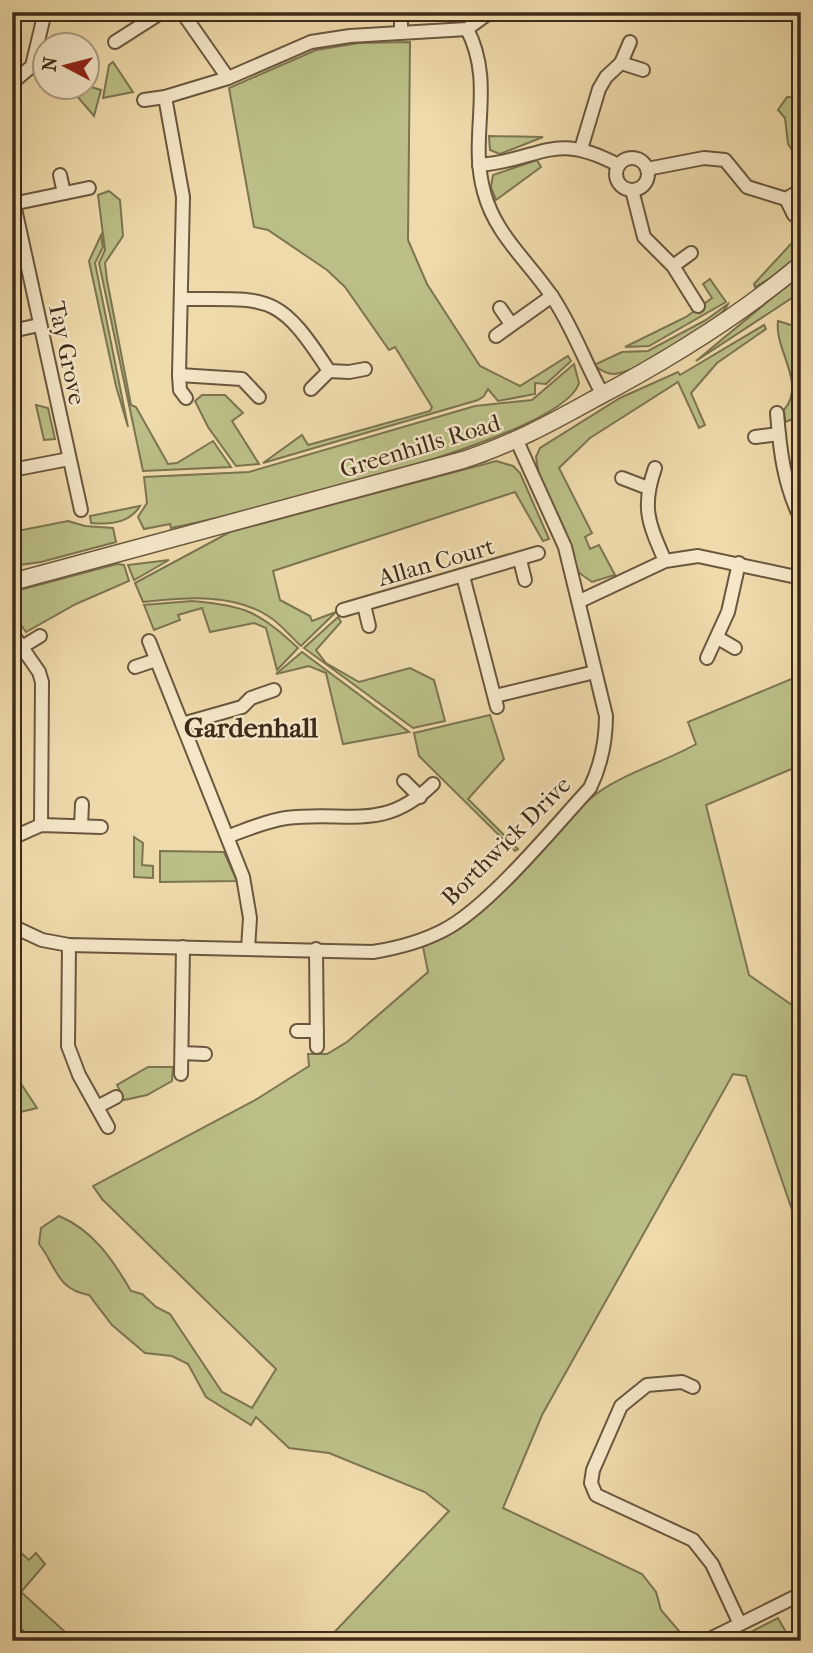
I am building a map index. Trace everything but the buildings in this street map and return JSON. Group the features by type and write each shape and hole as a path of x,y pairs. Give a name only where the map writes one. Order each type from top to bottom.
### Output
{"street":[{"path":"12,83 32,66 45,12"},
{"path":"115,42 162,12"},
{"path":"182,12 228,78"},
{"path":"401,12 401,33"},
{"path":"144,100 165,97 228,78 311,43 350,36 467,29 490,12"},
{"path":"467,29 475,45 483,87 479,165 488,207 502,235 552,296 603,395"},
{"path":"581,149 600,89 606,77 621,62 630,42"},
{"path":"621,62 643,70"},
{"path":"165,97 183,197 179,376 180,390 186,398"},
{"path":"479,165 516,159 541,149 581,149 618,165"},
{"path":"647,169 704,158 725,160 747,187 786,200 794,215"},
{"path":"618,165 626,159 636,159 647,169"},
{"path":"618,165 618,182 632,190 644,237 673,266 698,306"},
{"path":"632,190 646,181 647,169"},
{"path":"61,175 64,193"},
{"path":"13,204 89,188"},
{"path":"786,200 801,190"},
{"name":"Tay Grove","path":"13,204 82,510"},
{"path":"673,266 691,253"},
{"name":"Greenhills Road","path":"12,582 463,460 517,441 703,338 765,294 801,264"},
{"path":"496,336 552,296"},
{"path":"181,299 268,302 297,325 329,371"},
{"path":"500,308 511,324"},
{"path":"12,331 39,325"},
{"path":"311,389 329,371 349,372 365,369"},
{"path":"179,376 242,379 259,397"},
{"path":"777,413 788,490 801,519"},
{"path":"755,437 779,434"},
{"name":"Borthwick Drive","path":"12,926 42,940 69,946 373,952 404,947 446,929 486,897 590,788 599,769 606,733 606,716 565,547 517,441"},
{"path":"12,470 69,459"},
{"path":"655,468 648,488 648,521 665,561"},
{"path":"622,478 648,488"},
{"name":"Allan Court","path":"343,610 538,553"},
{"path":"580,601 665,561 698,556 801,578"},
{"name":"Allan Court","path":"520,560 525,580"},
{"path":"706,658 718,638 739,564"},
{"path":"463,576 496,701 595,672"},
{"name":"Allan Court","path":"364,605 369,626"},
{"path":"12,633 42,682 41,825"},
{"path":"22,647 40,636"},
{"path":"718,638 735,648"},
{"path":"149,641 229,836 247,895 248,949"},
{"path":"135,667 156,660"},
{"path":"182,724 242,707 251,698 274,690"},
{"path":"404,781 420,797"},
{"path":"229,836 289,818 388,815 420,797 433,784"},
{"path":"82,804 82,826"},
{"path":"12,838 41,825 101,827"},
{"path":"69,946 68,1046 79,1075 108,1127"},
{"path":"181,1074 183,947"},
{"path":"316,949 317,1047"},
{"path":"297,1031 317,1031"},
{"path":"182,1053 205,1054"},
{"path":"97,1107 116,1097"},
{"path":"693,1387 682,1382 647,1385 621,1406 593,1471 591,1483 596,1495 693,1539 712,1564 739,1622"},
{"path":"706,1641 739,1622 801,1594"}],"green space":[{"path":"410,42 408,240 427,284 480,366 520,386 568,356 571,361 546,384 535,383 535,394 498,401 488,389 478,400 263,463 302,435 308,445 430,411 432,407 395,347 389,350 345,287 327,270 268,230 254,227 229,88 316,50 359,43"},
{"path":"113,62 133,92 103,98 109,65"},
{"path":"787,97 801,98 801,164 788,144 785,118 778,110"},
{"path":"82,102 98,102 94,116"},
{"path":"489,136 543,137 500,154 490,150"},
{"path":"537,160 541,167 496,200 491,187 493,175"},
{"path":"109,191 120,200 123,236 105,263 131,405 136,407 168,464 177,463 213,441 231,467 143,471 99,263 105,250 98,195"},
{"path":"801,233 801,256 755,287 754,284"},
{"path":"101,235 103,247 95,263 128,427 116,386 89,261"},
{"path":"801,274 801,292 696,361"},
{"path":"710,279 726,302 649,346 625,347 686,317 712,298 703,284"},
{"path":"728,304 695,334 640,365 614,374 594,365 622,352 648,351 706,320"},
{"path":"778,321 801,328 801,416 785,422 784,410 792,389 780,343"},
{"path":"764,325 766,329 717,363 691,393 705,425 699,428 678,382 590,438 559,468 592,533 585,537 590,549 599,545 615,575 592,582 578,572 563,526 539,476 536,457 540,448 620,398 678,372 680,375"},
{"path":"574,364 579,383 560,405 518,427 460,450 324,491 171,528 170,524 144,529 138,517 147,503 144,477 249,472 475,406 532,400"},
{"path":"202,395 225,395 243,413 232,421 259,464 236,466 208,427 195,401"},
{"path":"36,405 48,408 55,439 44,440"},
{"path":"496,461 513,466 520,473 549,539 543,541 515,492 273,571 280,600 310,616 312,621 336,612 301,646 277,622 254,608 207,598 143,602 135,583 230,532"},
{"path":"140,506 131,516 119,522 91,523 90,516"},
{"path":"68,521 85,526 113,528 116,542 41,562 12,566 12,532"},
{"path":"169,560 134,580 128,565"},
{"path":"117,564 124,565 129,581 76,604 26,632 17,620 12,622 12,592"},
{"path":"192,601 225,605 250,612 298,648 277,670 266,628 254,623 210,632 202,608 178,615 180,620 154,630 144,605"},
{"path":"338,617 341,622 316,650 326,663 359,682 410,668 434,680 445,721 413,728 304,648"},
{"path":"302,652 409,732 343,744 326,673 309,666 276,674"},
{"path":"801,675 801,765 706,805 749,975 799,1010 793,1052 801,1064 801,1236 746,1076 733,1074 542,1415 503,1508 642,1574 656,1592 661,1610 680,1632 674,1641 326,1641 449,1511 425,1492 329,1453 289,1448 256,1417 251,1425 206,1397 188,1364 172,1356 145,1353 112,1325 89,1295 70,1288 63,1282 39,1244 41,1228 59,1216 82,1229 109,1257 131,1291 142,1294 156,1307 170,1314 222,1392 252,1408 276,1369 102,1199 93,1186 257,1099 309,1066 308,1054 327,1054 347,1042 428,972 423,947 448,934 492,899 591,798 628,775 696,744 688,722"},
{"path":"490,715 504,759 468,799 518,849 515,851 419,756 414,733"},
{"path":"134,837 143,843 142,865 153,866 153,878 134,877"},
{"path":"160,851 224,852 237,881 160,882"},
{"path":"148,1067 173,1067 172,1081 147,1095 124,1100 117,1085"},
{"path":"12,1070 37,1108 12,1114"},
{"path":"12,1545 29,1560 36,1553 45,1564 21,1592 75,1641 35,1641 12,1621"},
{"path":"778,1618 791,1641 733,1641"}],"district":[{"name":"Gardenhall","path":"251,727"}]}
